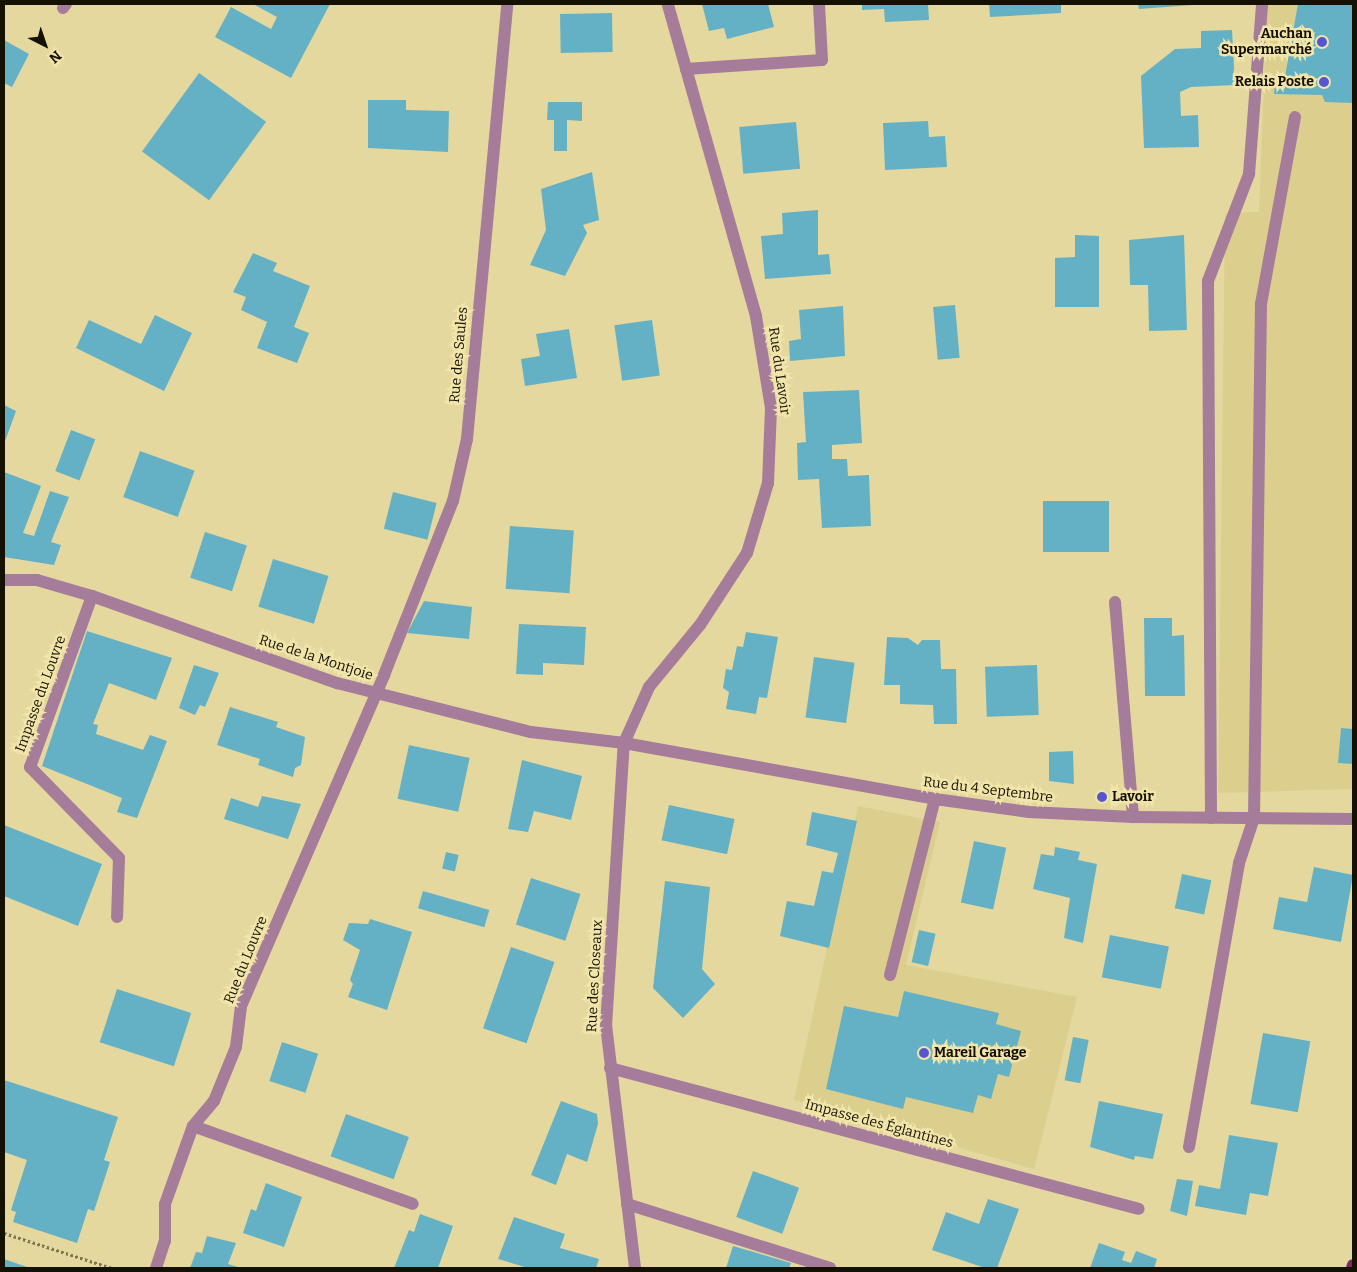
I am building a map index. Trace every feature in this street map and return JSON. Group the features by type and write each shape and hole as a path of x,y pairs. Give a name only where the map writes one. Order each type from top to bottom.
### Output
{"street":[{"name":"Rue des Saules","path":"376,693 452,501 467,438 507,4"},
{"name":"Rue du Lavoir","path":"624,743 649,687 700,625 746,553 768,483 771,408 756,316 668,4"},
{"path":"686,69 822,60 819,4"},
{"path":"1211,818 1208,280 1249,174 1262,4"},
{"path":"1190,1147 1239,863 1254,818 1261,304 1295,117"},
{"name":"Rue de la Montjoie","path":"4,580 36,580 92,596 337,683 532,732 624,743"},
{"name":"Impasse du Louvre","path":"92,596 30,767 119,858 117,917"},
{"path":"1116,602 1133,817"},
{"name":"Rue du Louvre","path":"156,1268 165,1241 165,1204 193,1126 214,1101 236,1047 241,1006 376,693"},
{"name":"Rue du 4 Septembre","path":"624,743 935,799 1029,812 1133,817 1353,819"},
{"name":"Rue des Closeaux","path":"624,743 606,1026 635,1268"},
{"path":"890,975 935,799"},
{"name":"Impasse des Églantines","path":"610,1068 1139,1209"},
{"path":"193,1126 413,1204"},
{"path":"627,1204 830,1268"}],"path":[{"path":"4,1233 112,1268"}],"shaded area":[{"path":"1267,4 1353,4 1353,789 1218,793 1225,213 1259,212"},
{"path":"858,806 940,822 906,965 1077,997 1034,1169 794,1100"}],"building":[{"path":"253,4 330,4 291,78 215,37 231,7 271,29 277,17"},
{"path":"702,4 768,4 774,27 727,39 724,28 709,31"},
{"path":"862,4 928,4 929,20 885,22 884,9 862,10"},
{"path":"989,4 1061,4 1061,13 990,17"},
{"path":"1138,4 1193,4 1193,5 1139,9"},
{"name":"Auchan Supermarché","path":"1298,4 1353,4 1353,103 1325,102 1322,95 1274,94 1275,80 1284,82"},
{"path":"612,13 613,52 561,53 560,14"},
{"path":"1232,30 1235,85 1191,87 1180,92 1181,116 1198,115 1199,147 1144,148 1141,76 1175,49 1201,48 1201,31"},
{"path":"4,40 29,54 12,87 4,83"},
{"path":"199,73 266,122 209,200 142,151"},
{"path":"368,100 406,100 406,110 449,111 448,152 368,148"},
{"path":"548,102 582,102 582,121 567,120 567,151 554,151 554,120 547,120"},
{"path":"928,121 929,137 945,136 947,167 885,170 883,123"},
{"path":"796,122 800,169 743,174 739,127"},
{"path":"592,172 599,220 583,225 587,233 565,276 530,265 546,230 541,189"},
{"path":"818,210 818,255 829,254 831,274 765,279 761,236 783,234 782,213"},
{"path":"1075,235 1099,236 1099,307 1055,307 1055,258 1075,257"},
{"path":"1184,235 1187,330 1149,331 1148,285 1130,285 1129,240"},
{"path":"253,253 277,263 273,271 310,286 294,327 309,333 297,363 257,348 267,322 241,310 246,297 233,292"},
{"path":"955,305 960,358 938,360 933,307"},
{"path":"843,306 845,356 790,361 789,341 801,339 799,310"},
{"path":"155,315 192,333 164,391 76,348 89,320 141,344"},
{"path":"652,320 660,375 622,381 614,325"},
{"path":"569,329 577,378 525,386 521,359 540,356 536,334"},
{"path":"859,390 862,443 832,445 832,459 847,459 848,476 869,475 871,526 822,528 819,479 798,480 797,443 806,442 803,392"},
{"path":"4,405 16,411 4,444"},
{"path":"71,430 95,439 80,480 55,471"},
{"path":"140,451 195,471 178,517 123,497"},
{"path":"4,472 41,486 23,533 34,536 50,491 69,497 51,542 61,545 54,565 4,557"},
{"path":"393,492 437,503 427,540 384,529"},
{"path":"1043,501 1109,501 1109,552 1043,552"},
{"path":"510,526 574,530 569,593 506,589"},
{"path":"205,532 247,546 232,591 190,578"},
{"path":"273,559 328,576 314,624 258,607"},
{"path":"424,601 472,607 469,639 407,633"},
{"path":"1144,618 1172,618 1172,636 1184,635 1185,696 1145,696"},
{"path":"519,624 586,627 584,665 543,663 543,675 516,674"},
{"path":"87,631 172,658 156,700 109,683 93,724 98,725 96,734 143,750 150,735 167,741 137,818 117,812 122,798 42,766"},
{"path":"746,632 778,637 767,698 759,697 756,714 726,709 729,692 723,688 726,669 732,670 737,646 743,647"},
{"path":"887,637 908,638 918,645 922,640 940,640 941,669 956,669 957,724 934,724 933,705 900,704 900,685 884,685"},
{"path":"814,657 855,663 846,723 806,717"},
{"path":"194,665 219,673 205,707 200,705 195,715 179,708"},
{"path":"1037,665 1039,715 987,717 985,667"},
{"path":"230,707 278,722 276,727 305,737 301,765 295,768 293,777 258,765 260,759 217,745"},
{"path":"1341,728 1353,729 1353,764 1338,763"},
{"path":"409,745 470,758 458,812 398,799"},
{"path":"1073,751 1074,784 1049,781 1049,752"},
{"path":"522,760 582,776 571,820 534,811 528,832 508,829"},
{"path":"262,796 301,804 288,839 224,819 231,798 258,807"},
{"path":"669,805 735,819 727,854 662,840"},
{"path":"812,812 857,821 829,948 780,936 787,901 814,906 822,871 833,873 838,853 806,845"},
{"path":"4,825 102,864 78,926 4,896"},
{"path":"974,841 1006,848 993,909 961,903"},
{"path":"1055,847 1080,852 1078,860 1097,864 1083,943 1064,938 1070,898 1033,889 1041,854 1054,856"},
{"path":"446,852 459,855 455,871 442,869"},
{"path":"1314,867 1353,875 1341,942 1273,929 1279,897 1307,902"},
{"path":"1182,874 1211,880 1204,914 1175,908"},
{"path":"531,878 580,894 565,941 516,925"},
{"path":"665,881 710,887 702,969 715,984 683,1018 653,988"},
{"path":"423,891 489,910 484,927 418,908"},
{"path":"370,919 412,932 387,1010 348,997 353,984 350,980 360,950 343,940 349,923 368,924"},
{"path":"919,930 936,934 928,966 912,962"},
{"path":"1110,935 1169,946 1161,989 1102,977"},
{"path":"511,947 554,962 526,1043 483,1028"},
{"path":"117,989 191,1013 174,1066 100,1042"},
{"name":"Mareil Garage","path":"904,991 999,1013 996,1024 1021,1031 1009,1077 998,1074 991,1099 978,1095 973,1113 906,1097 903,1109 826,1089 844,1006 898,1017"},
{"path":"1263,1033 1310,1041 1298,1112 1250,1104"},
{"path":"1073,1037 1089,1040 1080,1083 1065,1080"},
{"path":"282,1042 318,1054 305,1093 269,1081"},
{"path":"4,1080 118,1117 104,1160 110,1162 94,1211 88,1209 77,1243 13,1222 16,1212 11,1210 27,1160 4,1152"},
{"path":"561,1101 597,1114 598,1124 587,1162 567,1154 556,1185 531,1175"},
{"path":"1099,1101 1163,1114 1153,1159 1135,1156 1134,1160 1090,1147"},
{"path":"346,1114 409,1137 394,1179 331,1156"},
{"path":"1229,1135 1278,1143 1268,1196 1250,1193 1246,1215 1195,1206 1199,1185 1220,1189"},
{"path":"753,1171 799,1188 782,1234 736,1217"},
{"path":"1177,1179 1193,1181 1187,1216 1170,1211"},
{"path":"266,1183 302,1197 284,1247 243,1233 251,1209 256,1211"},
{"path":"988,1199 1019,1209 997,1268 985,1268 932,1250 946,1212 979,1224"},
{"path":"420,1214 453,1226 438,1268 394,1268 409,1230 414,1232"},
{"path":"514,1217 565,1234 560,1248 599,1259 596,1268 528,1268 498,1259"},
{"path":"207,1236 236,1243 228,1264 241,1268 190,1268 196,1252 202,1253"},
{"path":"1099,1243 1125,1252 1122,1260 1131,1263 1136,1251 1157,1259 1154,1268 1090,1268"},
{"path":"733,1246 791,1263 789,1268 726,1268"},
{"path":"4,1259 30,1268 4,1268"}],"place":[{"name":"Auchan Supermarché","path":"1322,42"},
{"name":"Relais Poste","path":"1324,82"},
{"name":"Lavoir","path":"1102,797"},
{"name":"Mareil Garage","path":"924,1053"}]}
